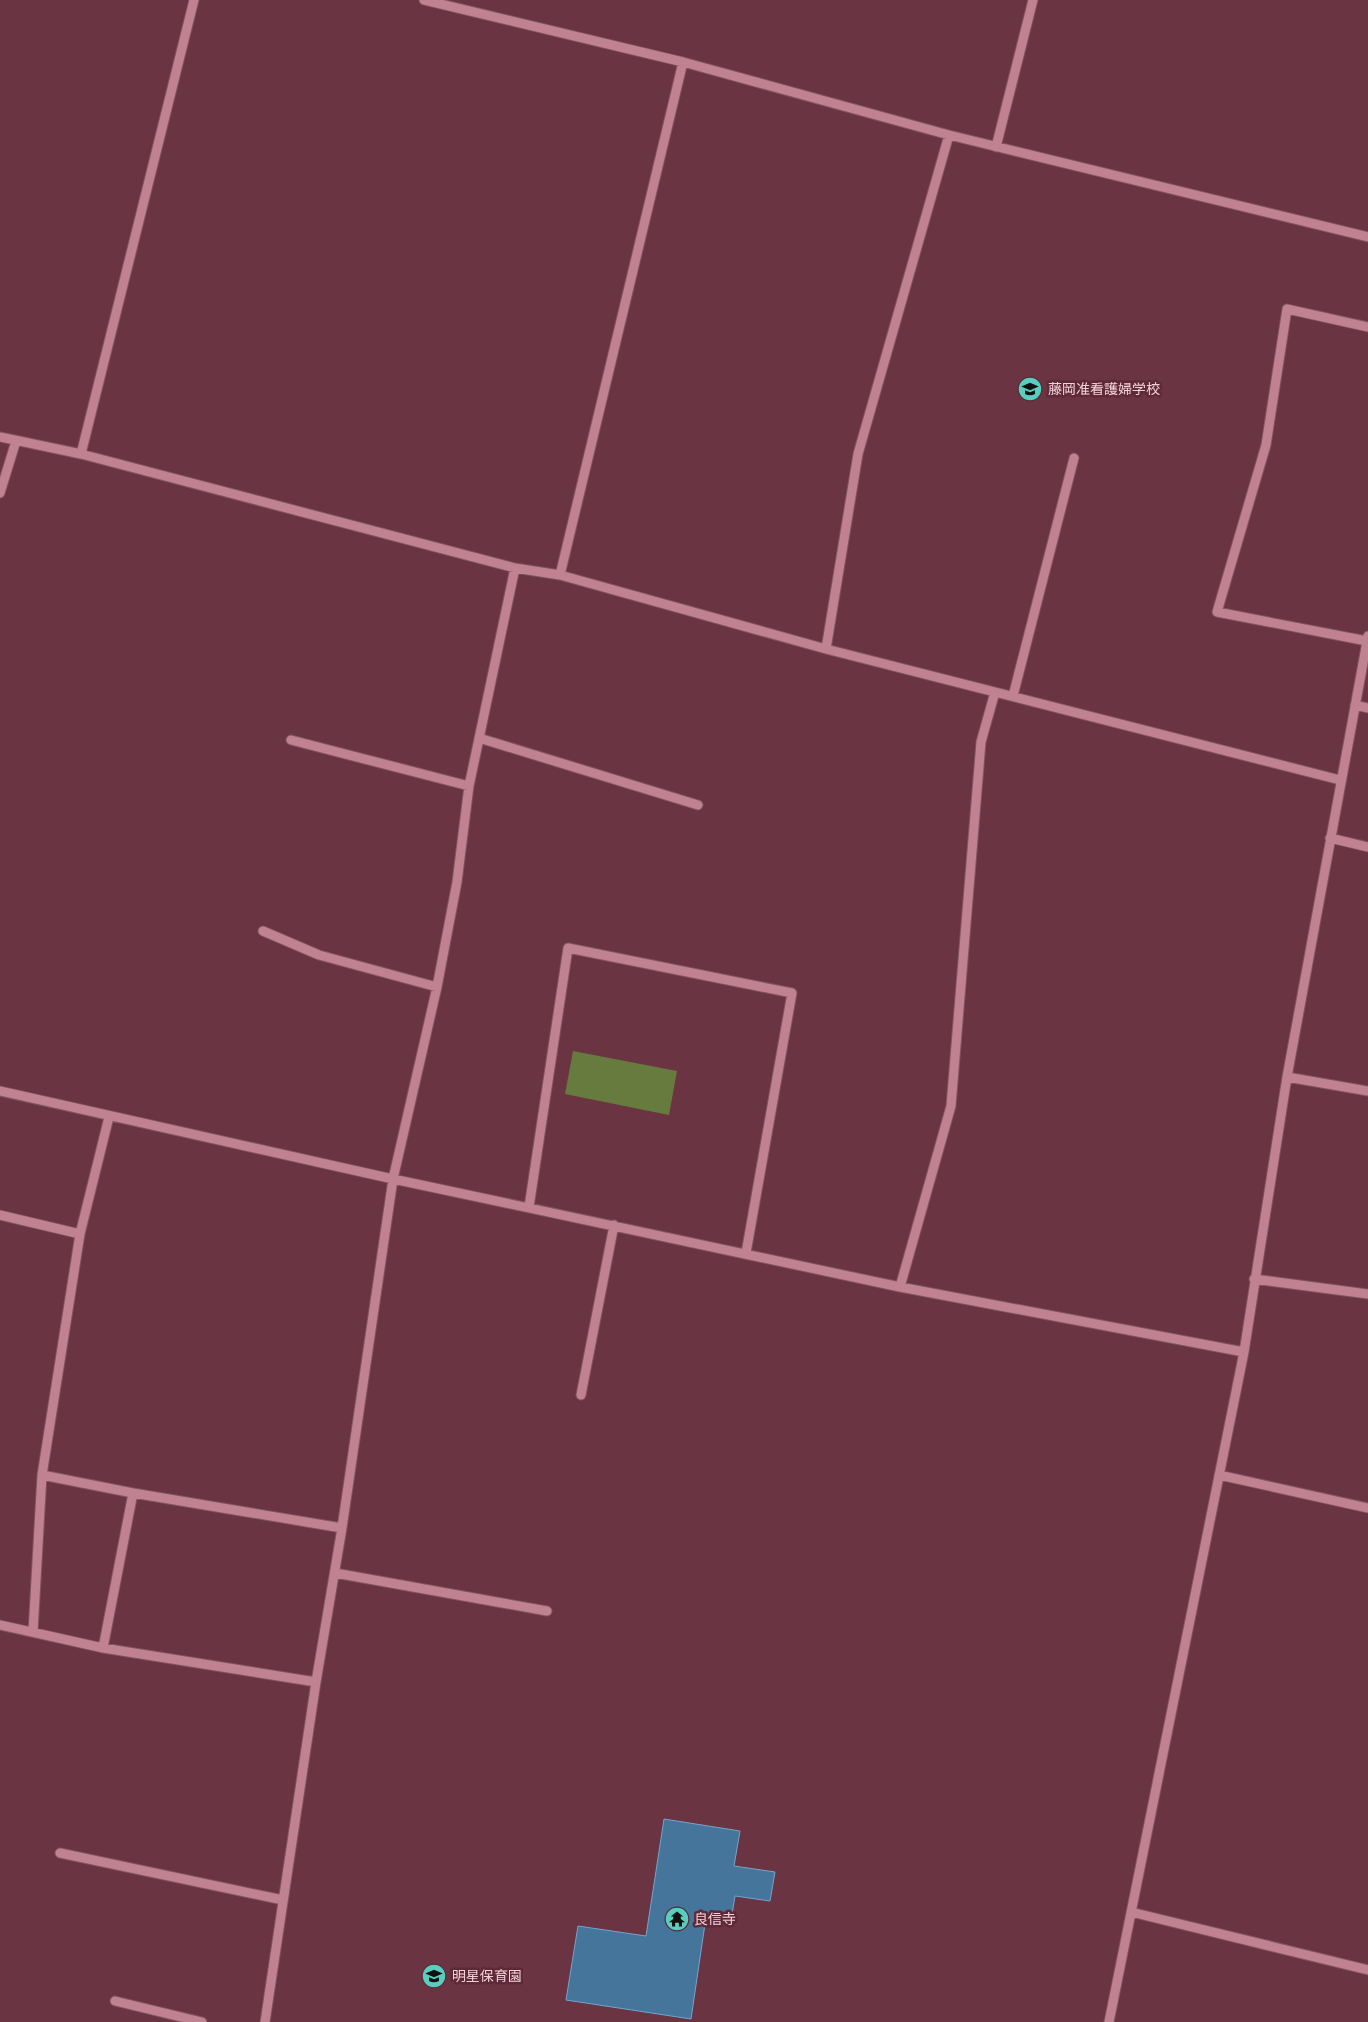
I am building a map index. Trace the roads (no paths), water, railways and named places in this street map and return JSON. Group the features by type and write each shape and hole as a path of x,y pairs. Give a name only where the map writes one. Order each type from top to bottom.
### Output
{"street":[{"path":"81,454 194,0"},
{"path":"424,0 683,62 996,147 1368,237"},
{"path":"996,147 1033,0"},
{"path":"560,575 683,62"},
{"path":"826,649 858,454 949,135"},
{"path":"1109,2022 1244,1352 1287,1077 1340,780 1368,639 1217,612 1266,444 1287,309 1368,328"},
{"path":"0,437 81,454 515,568 560,575 826,649 1340,780"},
{"path":"0,493 16,441"},
{"path":"1013,696 1074,458"},
{"path":"265,2022 316,1682 342,1528 393,1179 436,987 457,882 469,786 515,568"},
{"path":"900,1287 951,1106 981,742 995,692"},
{"path":"1355,705 1368,708"},
{"path":"479,738 698,805"},
{"path":"291,740 469,786"},
{"path":"1330,838 1368,847"},
{"path":"263,931 319,955 436,987"},
{"path":"529,1207 568,948 792,993 746,1254"},
{"path":"1287,1077 1368,1091"},
{"path":"0,1091 109,1117 393,1179 900,1287 1244,1352"},
{"path":"34,1632 42,1475 80,1234 109,1117"},
{"path":"0,1215 80,1234"},
{"path":"581,1395 614,1226"},
{"path":"1254,1279 1368,1294"},
{"path":"42,1475 133,1494 342,1528"},
{"path":"1219,1475 1368,1508"},
{"path":"103,1648 133,1494"},
{"path":"335,1573 547,1611"},
{"path":"0,1626 103,1648 316,1682"},
{"path":"60,1853 283,1900"},
{"path":"1131,1912 1368,1970"},
{"path":"116,2001 202,2022"}],"place":[{"name":"藤岡准看護婦学校","path":"1030,389"},
{"name":"良信寺","path":"677,1919"},
{"name":"明星保育園","path":"434,1976"}]}
